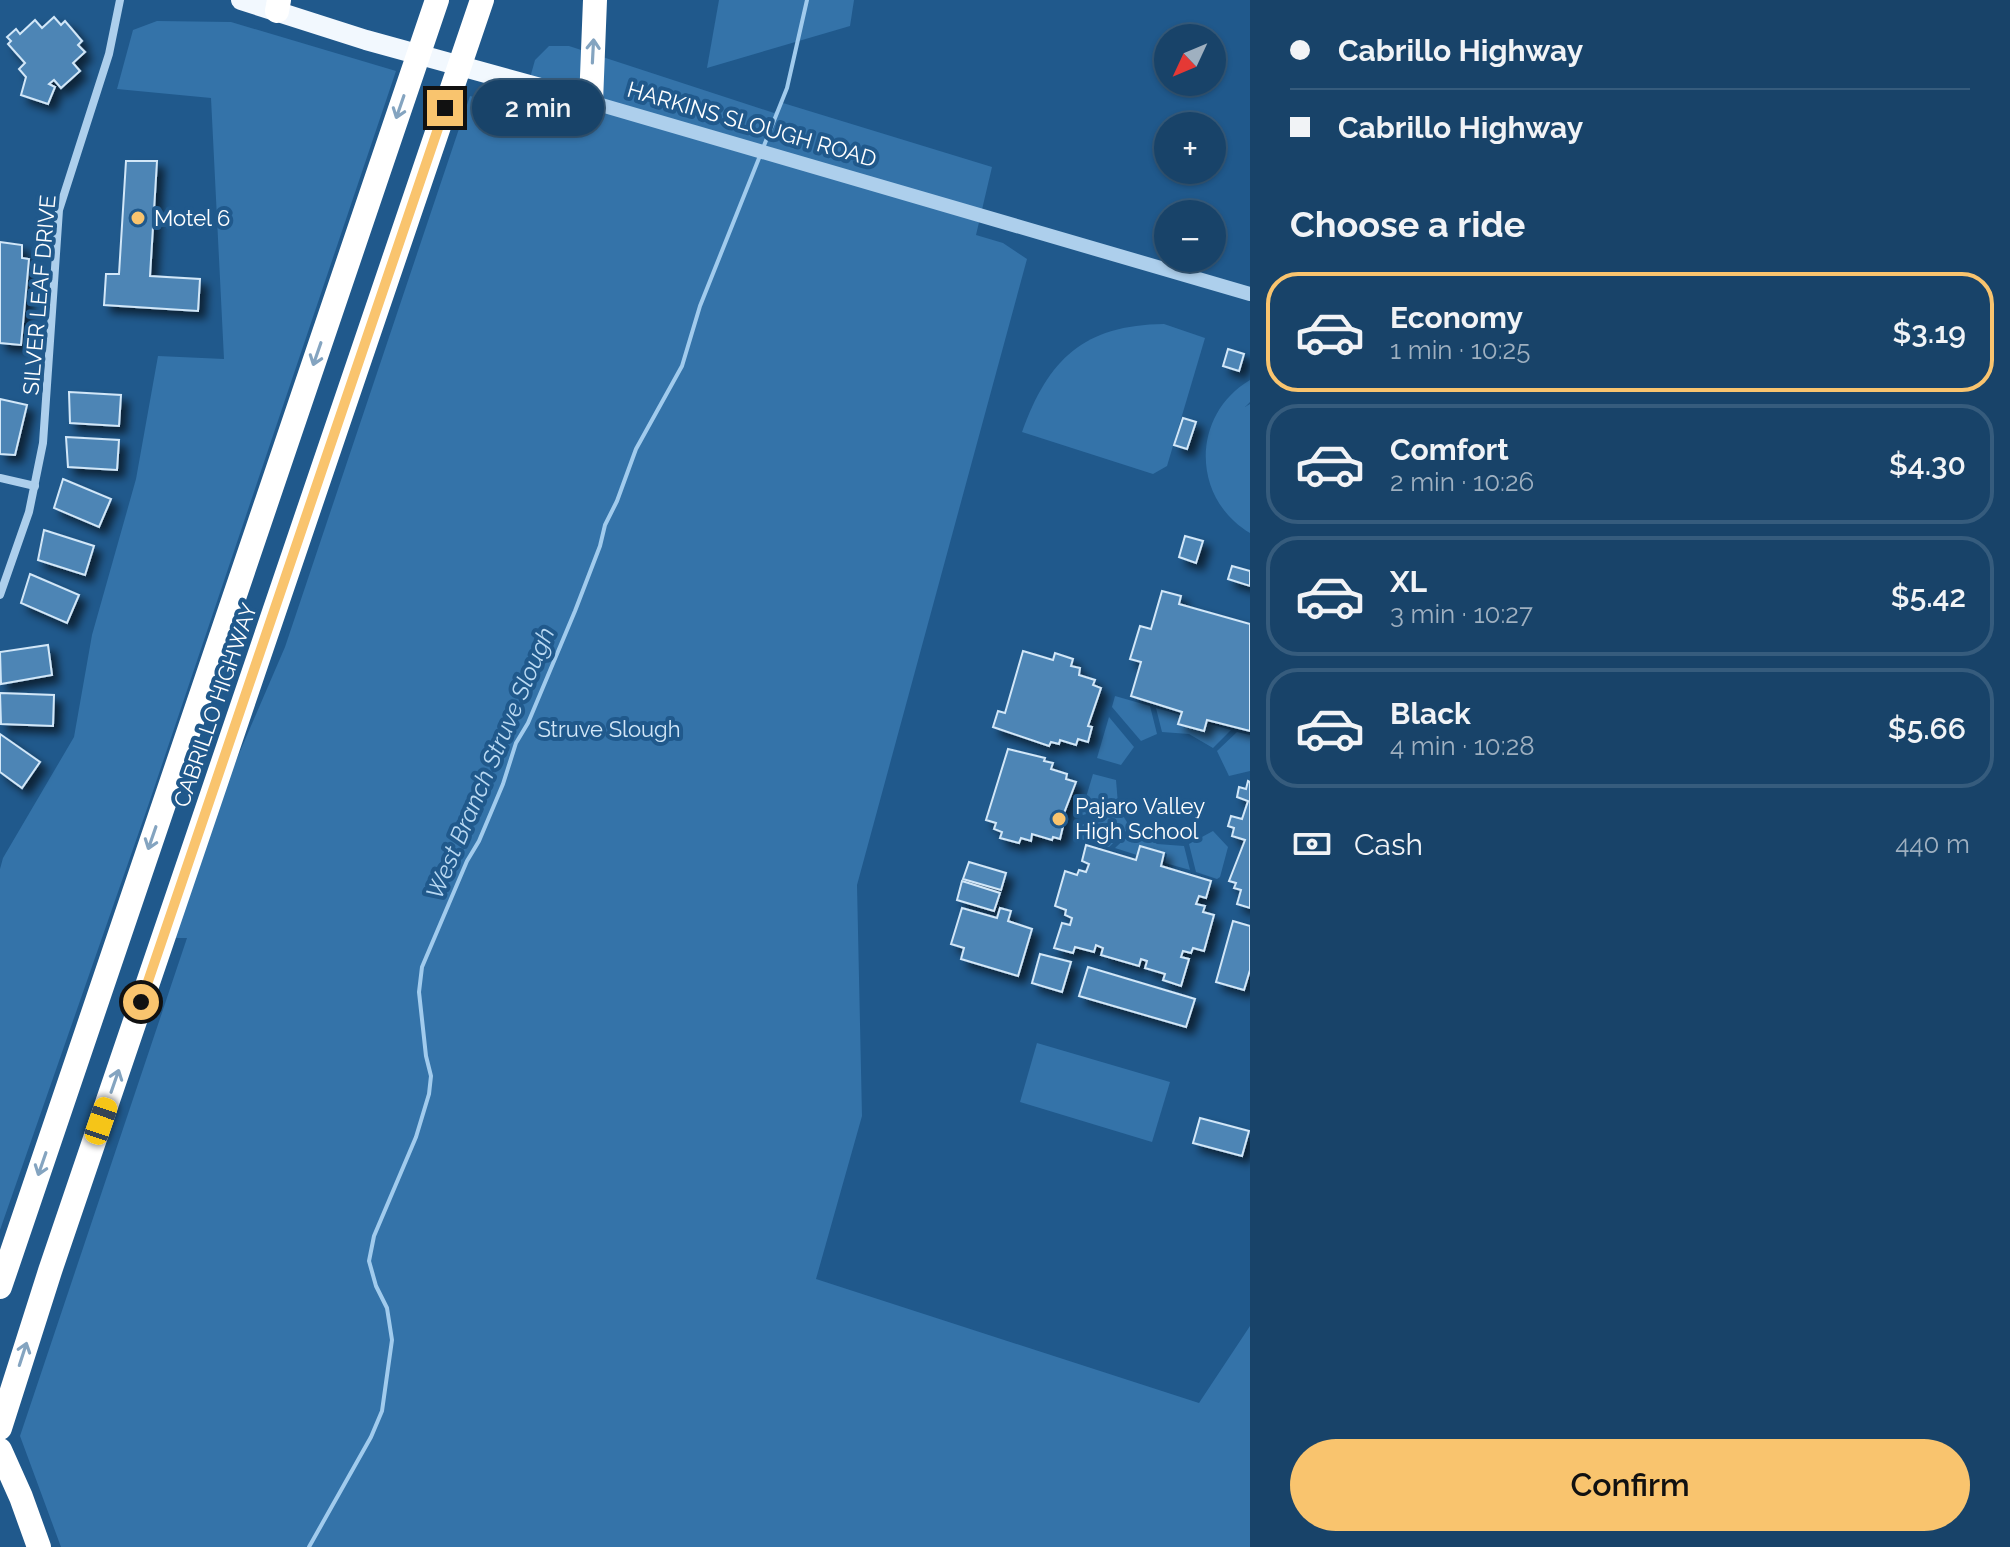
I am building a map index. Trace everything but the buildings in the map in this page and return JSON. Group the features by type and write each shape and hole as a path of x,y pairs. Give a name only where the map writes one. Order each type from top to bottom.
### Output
{"highway":[{"name":"CABRILLO HIGHWAY","path":"0,1287 437,0"},
{"name":"CABRILLO HIGHWAY","path":"0,1428 482,0"},
{"path":"591,102 595,0"},
{"path":"0,1450 39,1547"}],"main road":[{"name":"HARKINS SLOUGH ROAD","path":"241,0 278,6 366,40 591,102"}],"street":[{"name":"SILVER LEAF DRIVE","path":"0,595 17,551 35,486 46,423 59,210 109,54 120,0"},
{"name":"HARKINS SLOUGH ROAD","path":"591,102 1250,294"},
{"path":"0,478 35,486"}],"green space":[{"path":"719,0 854,0 850,26 707,68"},
{"path":"157,21 231,22 396,71 148,806 0,1230 0,869 3,858 74,737 92,635 136,479 158,356 224,359 211,98 117,89 133,30"},
{"name":"Struve Slough","path":"549,46 569,46 774,113 783,103 992,167 976,235 1003,243 1027,259 857,885 862,1116 816,1279 1199,1403 1250,1326 1250,1547 61,1547 20,1436 187,938 165,938 198,849 285,647 470,96 521,110 535,60"},
{"path":"1164,324 1205,338 1167,466 1153,474 1022,432 1044,384 1073,351 1091,339 1112,331"},
{"path":"1250,380 1250,402 1245,407 1250,404 1250,533 1231,518 1217,499 1209,478 1206,456 1209,435 1217,414 1231,395"},
{"path":"1115,696 1150,706 1157,734 1141,741 1112,707"},
{"path":"1156,708 1181,715 1179,724 1203,731 1206,723 1231,730 1213,748 1189,734 1162,732"},
{"path":"1109,717 1134,747 1121,765 1097,758"},
{"path":"1237,732 1250,735 1250,771 1229,776 1217,751"},
{"path":"1093,774 1116,780 1118,804 1083,815 1081,814"},
{"path":"1120,811 1130,827 1109,847 1074,837 1078,826"},
{"path":"1134,830 1157,844 1184,846 1190,870 1165,863 1167,854 1143,847 1140,856 1115,848"},
{"path":"1213,831 1228,847 1217,879 1196,872 1189,844"},
{"path":"1037,1043 1170,1082 1152,1142 1020,1102"}],"waterway":[{"name":"West Branch Struve Slough","path":"309,1547 371,1437 382,1411 392,1340 387,1308 376,1286 369,1261 374,1236 416,1137 429,1094 431,1076 419,992 422,967 467,861 479,841 516,743 528,723 575,611 636,449 682,366 700,306 787,88 807,0"}],"place":[{"name":"Motel 6","path":"138,218"},
{"name":"Pajaro Valley High School","path":"1059,819"}],"route":[{"path":"141,1002 445,108"}]}
